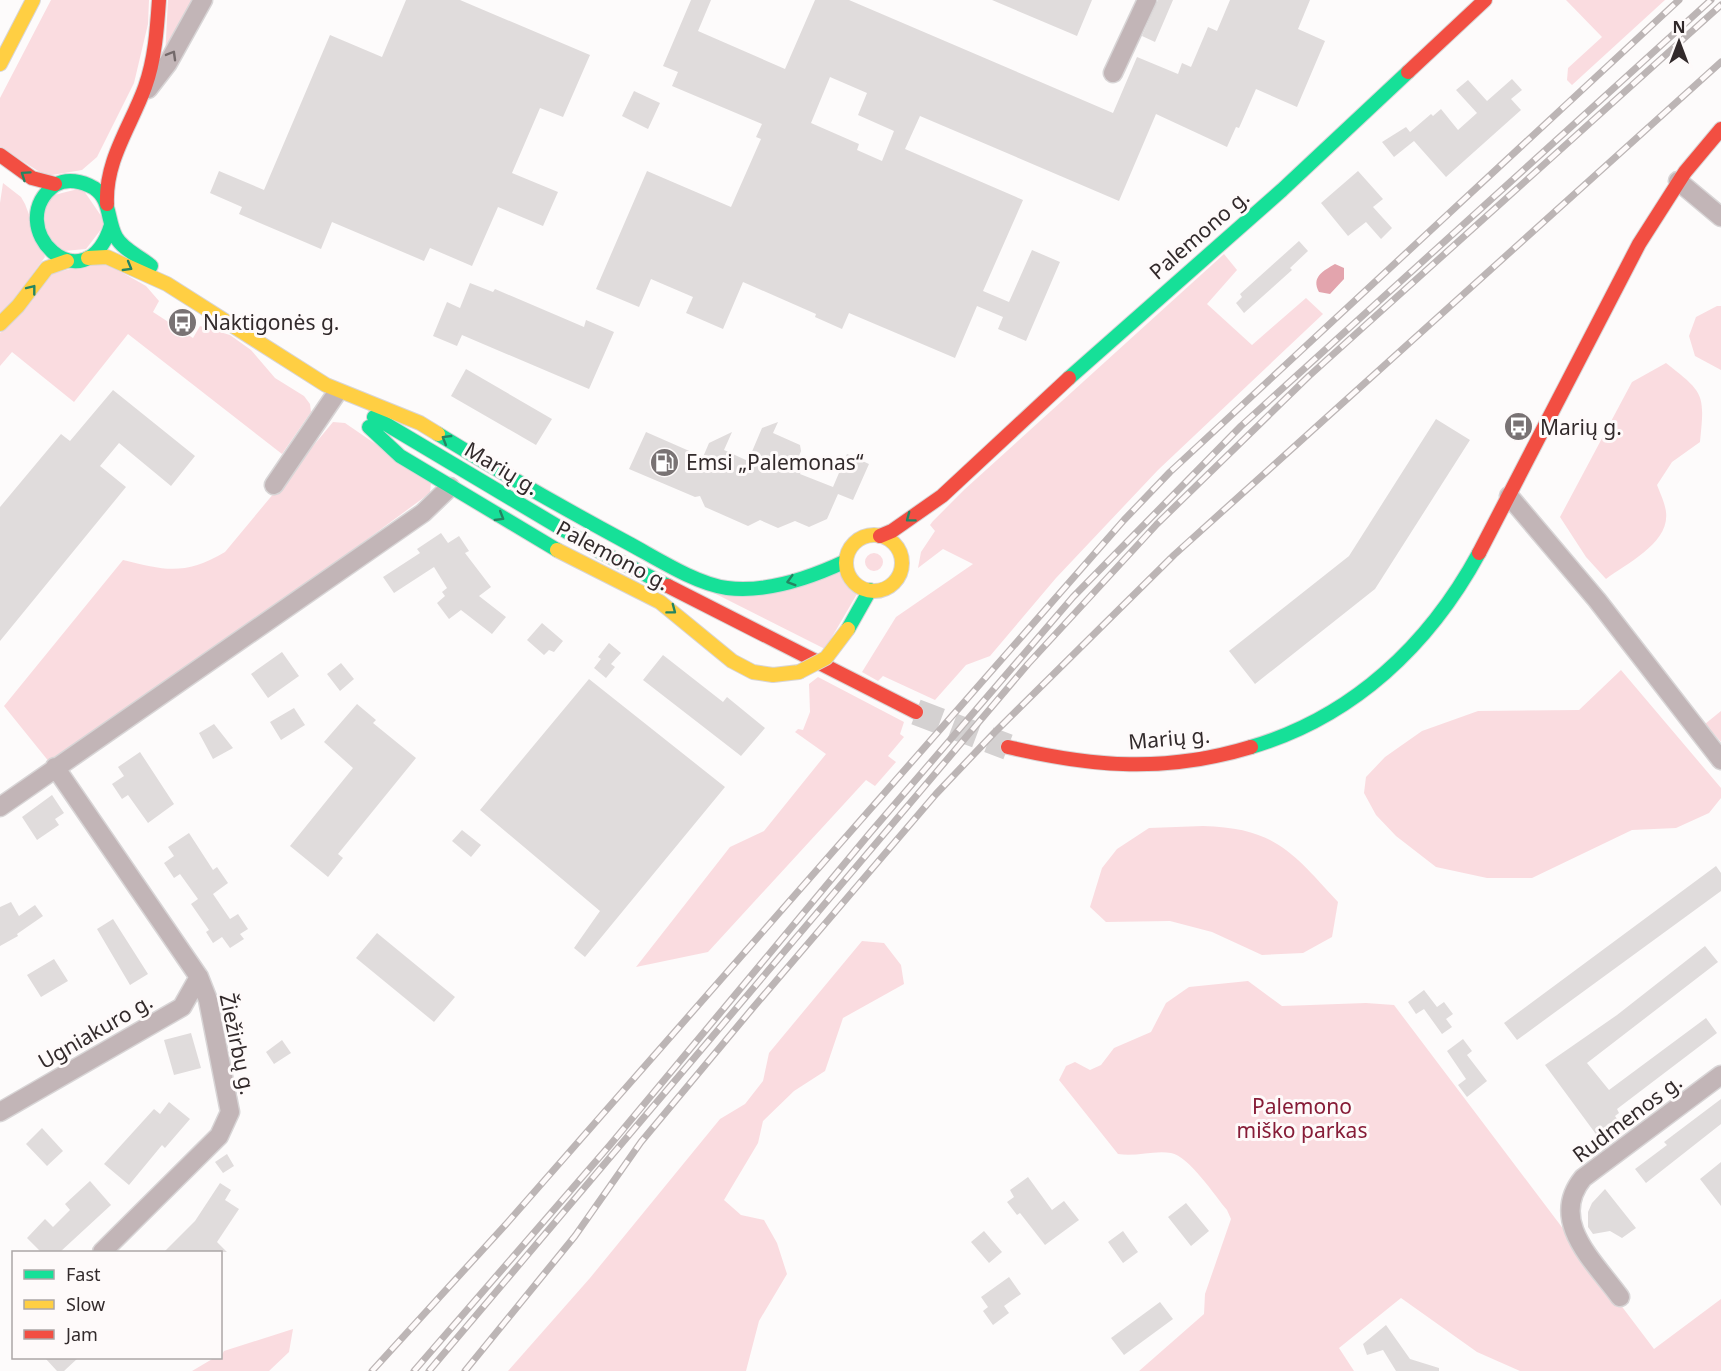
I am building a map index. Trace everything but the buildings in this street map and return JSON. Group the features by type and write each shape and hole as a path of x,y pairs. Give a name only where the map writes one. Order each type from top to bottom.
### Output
{"main road":[{"path":"0,64 33,0"},
{"path":"0,324 47,268 67,261 88,258 104,244 111,225 105,191 122,135 138,102 154,51 159,0"},
{"name":"Palemono g.","path":"331,390 420,423 537,494 653,557 709,583 736,589 764,589 827,570 846,561 848,552 861,538 880,536 892,531 939,498 1031,412 1282,189 1485,0"},
{"name":"Marių g.","path":"1008,747 1052,758 1137,766 1187,762 1241,752 1296,731 1340,708 1383,676 1418,643 1444,610 1509,496 1633,255 1678,181 1721,129"},
{"path":"0,155 27,177 40,184 74,181 87,177 96,169 122,135"},
{"path":"74,181 94,188 107,204"},
{"path":"31,215 39,197 55,184"},
{"path":"27,200 32,231 39,246 51,256 67,261"},
{"name":"Palemono g.","path":"111,225 118,239 146,260 167,284"},
{"name":"Palemono g.","path":"88,258 107,257 167,284 331,390 400,456 549,546 660,602 732,661 753,672 772,675 799,672 826,658 848,629 870,590"},
{"name":"Marių g.","path":"331,390 477,480 599,550 916,712"},
{"name":"Palemono g.","path":"900,552 933,512 939,498"},
{"path":"846,561 852,580 870,590 889,586 901,571 900,552 895,544 880,536"}],"street":[{"path":"138,102 168,63 203,0"},
{"path":"1113,73 1147,0"},
{"path":"1678,181 1721,217"},
{"path":"274,485 331,390"},
{"path":"0,807 423,513 450,488"},
{"path":"1509,496 1598,600 1721,760"},
{"name":"Žiežirbų g.","path":"55,767 199,977 208,1000 230,1112 227,1123 219,1136 103,1251"},
{"name":"Ugniakuro g.","path":"0,1112 182,1007 199,977"},
{"name":"Rudmenos g.","path":"1620,1297 1572,1230 1569,1208 1574,1190 1583,1178 1721,1075"}],"green space":[{"path":"51,0 149,0 148,24 134,83 97,157 82,170 46,176 0,147 0,98"},
{"path":"168,0 198,0 165,58"},
{"path":"1566,0 1665,0 1572,85 1567,80 1568,68 1602,37"},
{"path":"3,183 21,197 25,204 45,257 0,319 0,203"},
{"path":"82,188 106,223 86,249 64,251 46,237 44,205 50,196"},
{"path":"1224,254 1237,270 1207,304 1252,345 1306,298 1323,314 1158,470 1056,578 990,656 966,665 935,700 883,676 878,681 862,672 896,617 973,564 943,549 918,568 921,552 935,531 930,525 933,521 965,489"},
{"path":"102,261 146,286 159,301 153,312 193,338 200,326 230,335 251,350 275,378 304,396 310,404 311,412 282,454 128,334 74,402 12,352 0,366 0,333 50,274"},
{"path":"1721,306 1721,370 1695,356 1689,336 1696,317"},
{"path":"1666,363 1688,381 1699,395 1702,413 1700,442 1672,462 1657,485 1666,512 1661,533 1645,551 1606,579 1586,557 1560,517 1632,382"},
{"path":"333,422 345,423 431,482 430,493 304,586 50,763 4,706 123,560 152,567 176,569 199,564 225,552"},
{"path":"874,553 880,556 883,562 880,568 874,571 868,568 865,562 868,556"},
{"path":"840,572 844,583 857,594 825,649 708,590"},
{"path":"1621,670 1721,788 1721,798 1709,813 1676,828 1632,830 1532,878 1487,878 1436,867 1396,836 1376,815 1364,793 1366,777 1385,757 1422,731 1478,711 1579,710"},
{"path":"818,677 904,722 900,734 904,737 888,756 896,762 875,786 866,780 708,952 636,967 730,847 764,831 826,754 795,732 798,729 803,730 810,712 809,684"},
{"path":"1721,711 1721,742 1705,724"},
{"path":"1203,826 1228,828 1265,838 1280,846 1308,869 1338,902 1332,937 1303,953 1262,955 1212,932 1170,921 1106,922 1090,907 1102,868 1117,849 1149,828"},
{"path":"862,941 884,943 901,965 904,984 843,1018 825,1071 794,1091 763,1121 758,1143 724,1200 741,1215 764,1220 777,1243 787,1274 759,1321 746,1371 508,1371 590,1278 720,1119 745,1104 763,1081 769,1053"},
{"name":"Palemono miško parkas","path":"1248,981 1282,1006 1366,1003 1394,1005 1654,1349 1721,1299 1721,1371 1520,1371 1477,1352 1401,1298 1339,1348 1354,1371 1139,1371 1204,1314 1205,1294 1231,1219 1227,1210 1201,1177 1178,1156 1165,1152 1118,1154 1059,1080 1066,1066 1075,1062 1090,1070 1101,1065 1114,1048 1151,1032 1166,1003 1189,987"},
{"path":"293,1329 289,1352 269,1371 192,1371 212,1359 222,1359 224,1351"}],"shaded area":[{"path":"1335,264 1344,268 1344,279 1330,294 1319,292 1317,278"}],"tunnel":[{"path":"916,712 1008,747"}],"railway":[{"path":"372,1371 508,1222 1124,520 1170,472 1679,0"},
{"path":"414,1371 610,1145 870,833 1073,597 1241,426 1711,0"},
{"path":"429,1371 1028,664 1157,524 1309,376 1721,5"},
{"path":"465,1371 575,1236 641,1142 936,794 994,733 1174,555 1721,62"}],"traffic: fast":[{"path":"1069,378 1282,190 1408,72"},
{"path":"111,225 99,249 84,260 67,260 53,252 42,238 37,220 41,202 55,185 69,181 85,184 94,188 103,198 113,231 119,242 151,266"},
{"path":"374,417 599,551 668,586"},
{"path":"369,427 400,456 557,550"},
{"path":"438,434 532,490 663,563 715,586 742,589 773,586 818,573 846,561"},
{"path":"1251,747 1288,734 1323,717 1355,697 1384,673 1412,647 1437,618 1479,553"},
{"path":"848,629 870,590"}],"traffic: slow":[{"path":"0,64 33,0"},
{"path":"88,258 107,257 167,284 326,385 420,423 438,434"},
{"path":"0,324 18,306 47,268 67,261"},
{"path":"874,535 885,537 894,543 900,552 902,563 900,574 894,583 885,589 874,591 863,589 854,583 848,574 846,563 848,552 854,543 863,537 874,535"},
{"path":"557,550 660,602 732,661 753,672 773,675 799,672"},
{"path":"799,672 826,658 848,629"}],"traffic: jam":[{"path":"107,204 107,188 114,158 139,101 151,66 159,0"},
{"path":"1408,72 1485,0"},
{"path":"1479,553 1639,244 1685,172 1721,129"},
{"path":"0,155 32,178 55,184"},
{"path":"880,536 892,531 942,496 1069,378"},
{"path":"668,586 916,712"},
{"path":"1008,747 1070,759 1130,764 1189,761 1251,747"}],"place":[{"name":"Naktigonės g.","path":"182,322"},
{"name":"Marių g.","path":"1519,427"},
{"name":"Emsi „Palemonas“","path":"665,462"}]}
